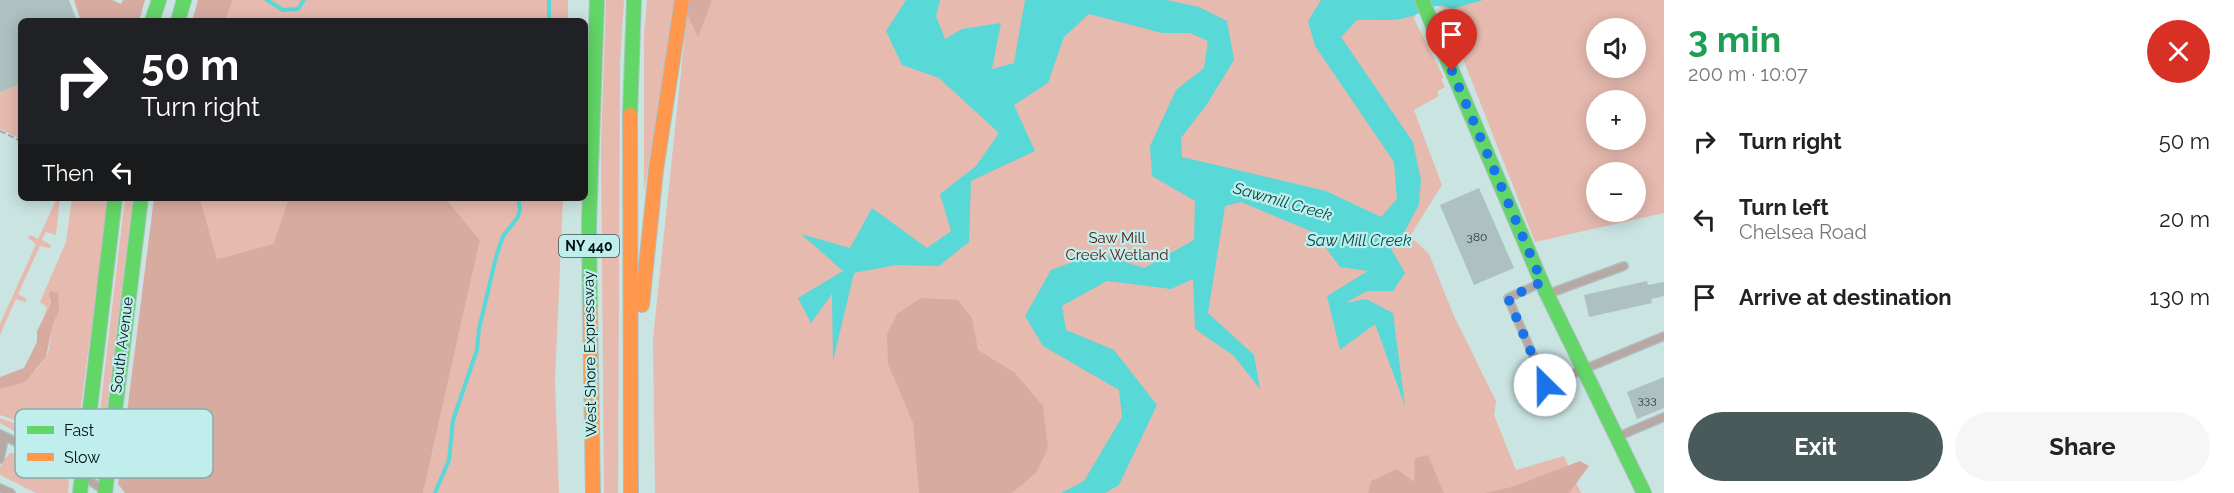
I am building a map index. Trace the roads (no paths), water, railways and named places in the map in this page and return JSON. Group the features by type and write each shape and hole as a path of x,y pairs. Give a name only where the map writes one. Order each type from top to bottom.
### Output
{"main road":[{"path":"153,18 159,0"},
{"path":"179,18 184,0"},
{"name":"West Shore Expressway","path":"592,493 589,225 597,0"},
{"name":"NY 440","path":"631,493 628,227 629,82 634,0"},
{"path":"631,436 656,170 682,0"},
{"path":"1422,0 1544,289 1644,493"},
{"path":"588,195 589,225"},
{"name":"South Avenue","path":"90,409 115,201"},
{"name":"South Avenue","path":"115,409 141,201"},
{"name":"South Avenue","path":"80,493 82,478"},
{"name":"South Avenue","path":"105,493 107,478"}],"lane":[{"path":"1624,266 1508,298 1545,385 1664,336"},
{"path":"1616,437 1664,417"},
{"path":"0,434 15,442"},
{"path":"0,434 3,444 0,459"},
{"path":"86,478 105,493"},
{"path":"0,488 11,493"}],"water":[{"name":"Saw Mill Creek","path":"906,0 940,0 936,16 945,39 962,29 1001,23 992,69 1014,63 1025,0 1167,0 1199,7 1227,21 1234,60 1207,104 1181,138 1182,157 1326,191 1381,217 1397,199 1394,162 1315,46 1308,21 1321,0 1483,0 1452,9 1435,6 1403,19 1357,20 1341,37 1413,142 1421,180 1419,204 1405,231 1390,247 1405,273 1393,291 1367,291 1345,303 1366,299 1393,313 1405,406 1375,324 1340,350 1327,296 1368,271 1340,267 1315,233 1241,202 1225,206 1208,313 1254,355 1260,389 1234,356 1195,329 1193,279 1171,289 1107,281 1062,306 1066,330 1114,350 1157,405 1119,485 1105,493 1061,493 1084,481 1122,417 1119,390 1043,346 1025,316 1051,270 1097,253 1144,268 1194,240 1195,201 1152,176 1150,146 1176,90 1204,68 1208,41 1190,33 1162,33 1089,14 1064,37 1048,83 1014,105 1035,151 971,181 969,242 939,266 896,265 854,273 833,361 832,294 811,323 798,298 843,271 801,234 850,248 872,208 927,248 951,231 940,194 976,166 999,133 939,78 902,65 886,31"}],"waterway":[{"path":"267,0 283,10 298,9 304,0"},
{"path":"549,0 549,18"},
{"path":"435,493 449,460 453,420 477,350 479,329 496,257 503,236 518,217 519,201"}],"water label":[{"name":"Sawmill Creek","path":"1283,201"}],"park label":[{"name":"Saw Mill Creek Wetland","path":"1117,246"}]}
